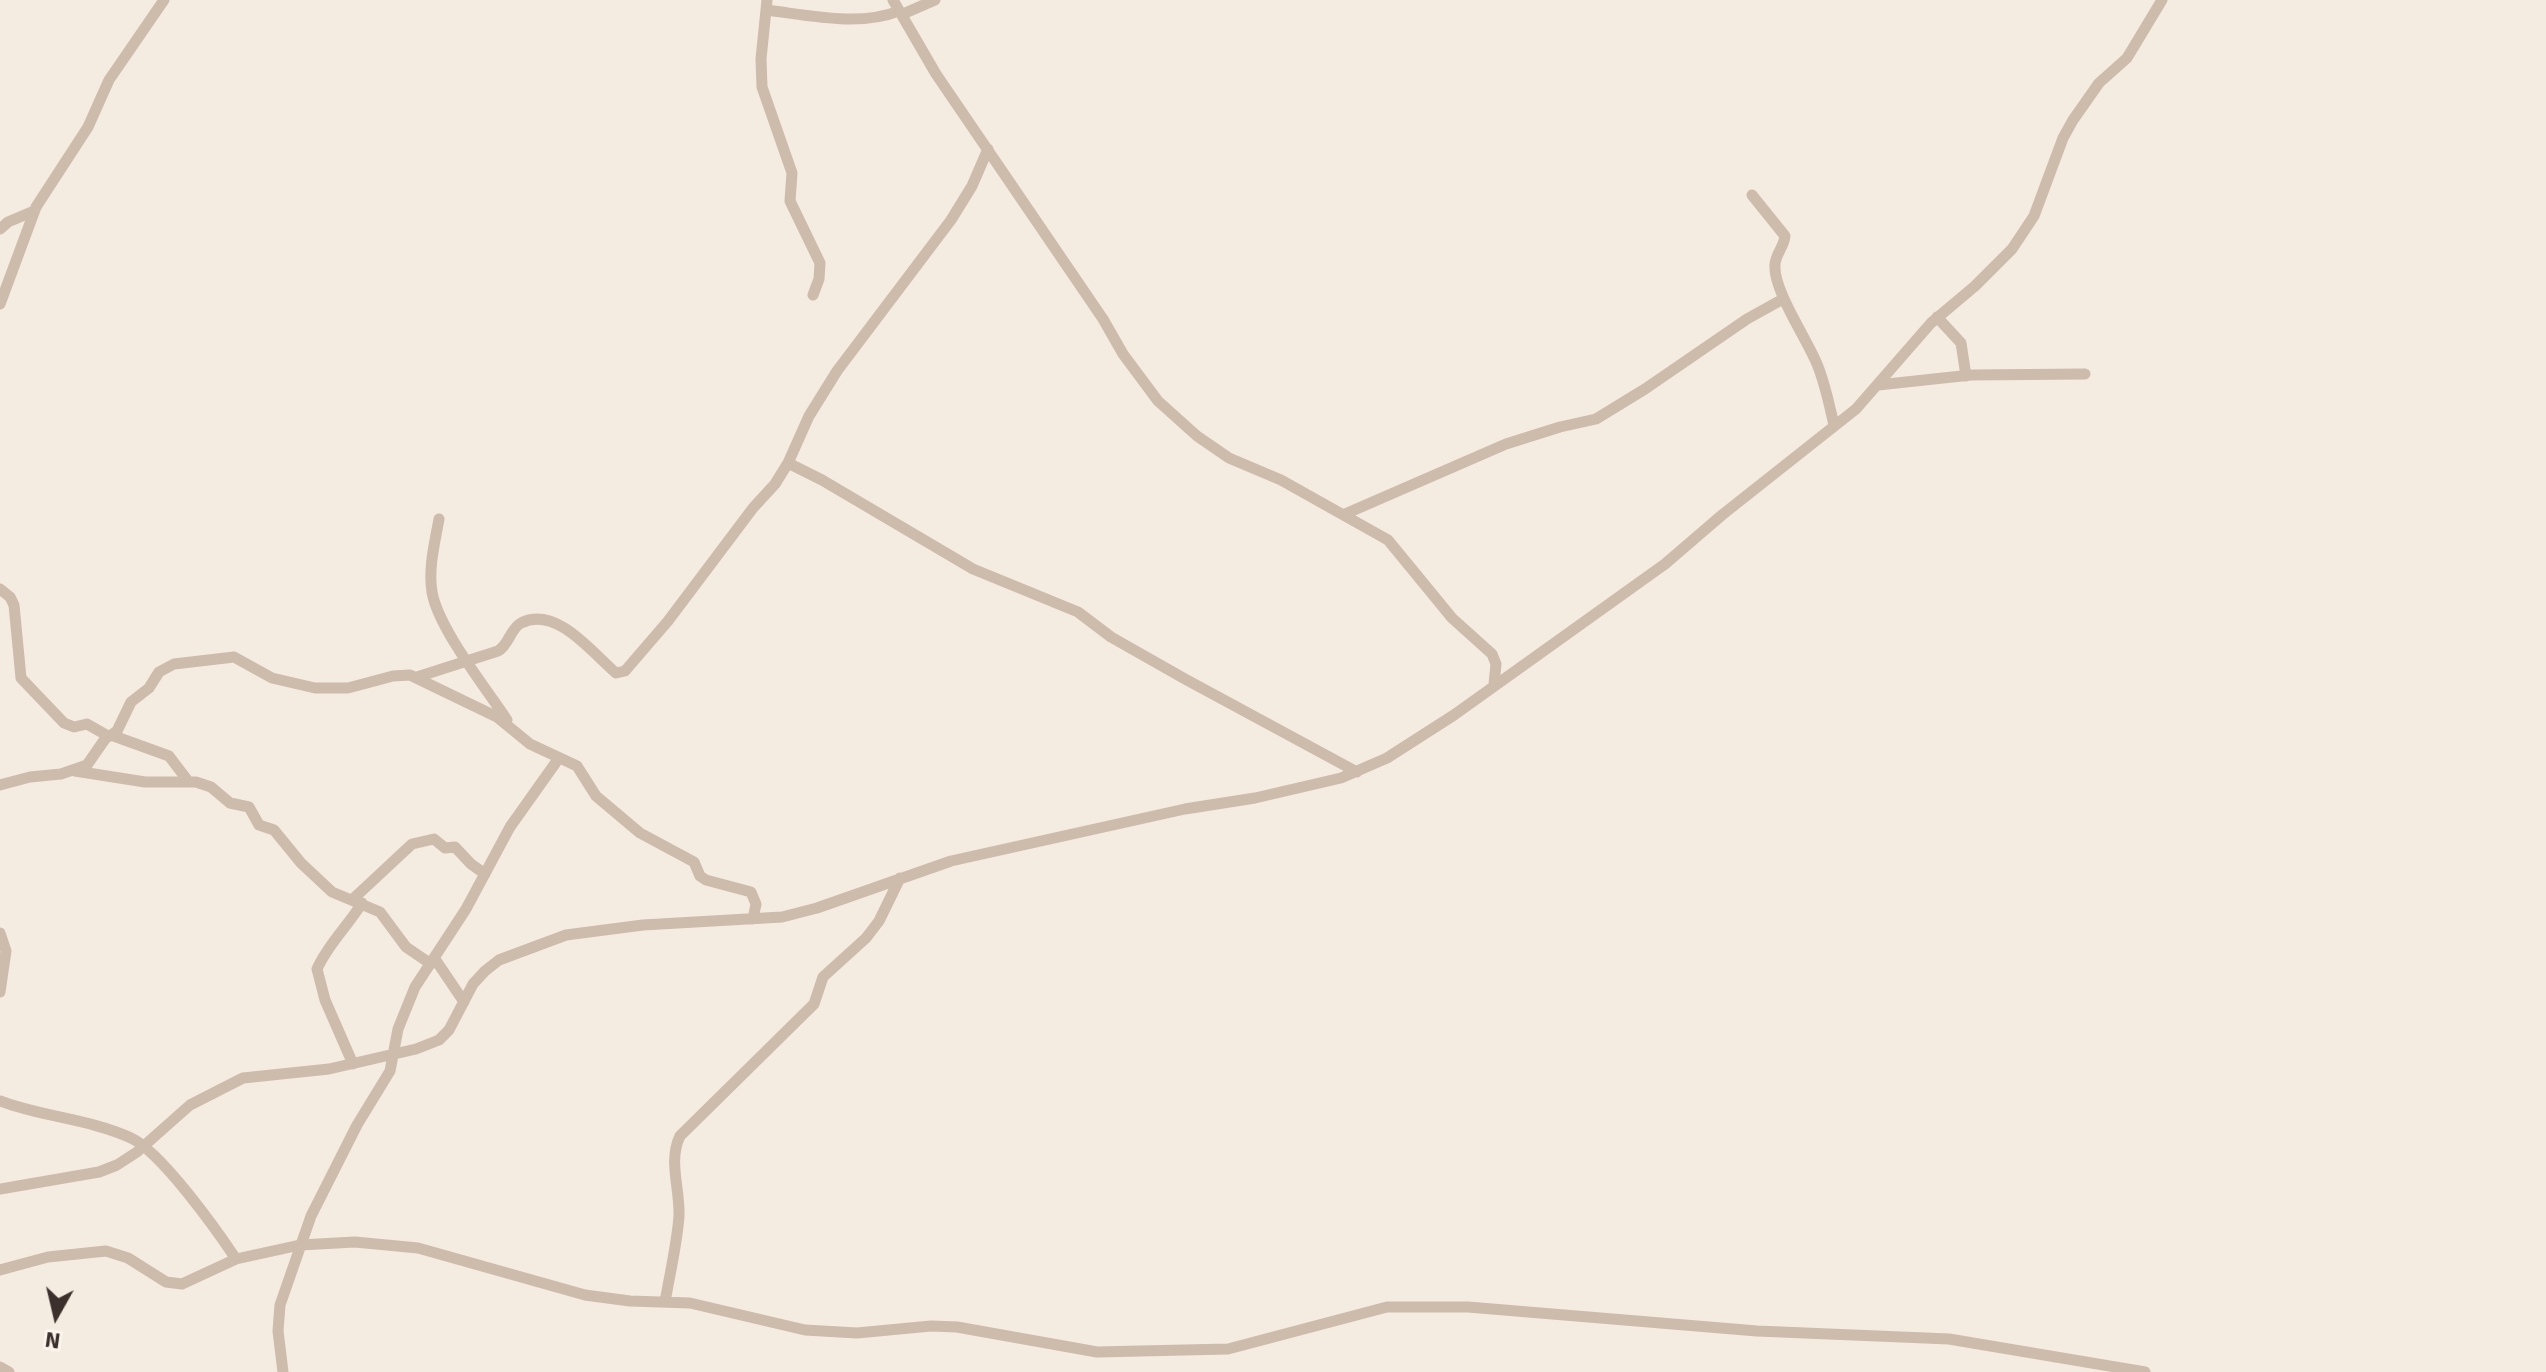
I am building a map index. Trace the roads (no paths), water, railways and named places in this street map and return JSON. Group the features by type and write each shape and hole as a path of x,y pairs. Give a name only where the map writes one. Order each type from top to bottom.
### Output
{"street":[{"path":"0,304 34,211 88,127 109,80 164,0"},
{"path":"813,295 819,279 820,263 790,201 792,173 762,87 766,5 857,19 876,18 898,8 935,0"},
{"path":"0,1189 99,1172 129,1158 190,1105 243,1078 297,1074 353,1064 416,1049 439,1040 449,1030 473,984 499,960 566,935 643,925 782,917 817,908 951,861 1185,809 1255,798 1357,772 1417,741 1665,564 1856,409 1937,317 2000,263 2023,234 2034,216 2063,138 2073,120 2099,83 2127,58 2162,0"},
{"path":"898,8 936,74 1103,319 1123,354 1173,417 1229,458 1281,480 1388,540 1452,618 1492,654 1496,664 1494,684"},
{"path":"417,677 498,651 504,648 516,627 539,620 571,631 613,671 622,673 668,621 753,508 775,484 809,416 837,371 951,220 972,186 988,149"},
{"path":"1752,195 1785,236 1775,265 1783,299 1805,335 1817,363 1834,425"},
{"path":"0,229 8,222 34,211"},
{"path":"1345,514 1530,435 1596,419 1758,312 1783,299"},
{"path":"1937,317 1961,343 1966,376"},
{"path":"1878,385 1966,376 2085,374"},
{"path":"788,463 973,569 1078,612 1111,637 1357,772"},
{"path":"439,519 431,575 438,614 512,728"},
{"path":"0,589 14,605 21,678 64,723 74,727 87,724 169,756 188,781"},
{"path":"74,771 87,765 110,735 117,731 131,702 149,688 159,672 174,664 234,657 272,678 315,688 348,688 404,675 417,677 497,717 530,744 577,766 596,796 640,833 694,862 700,876 706,880 751,892 756,904 753,919"},
{"path":"283,1372 278,1331 280,1305 300,1245 345,1147 390,1071 398,1029 408,1003 510,827 559,758"},
{"path":"0,785 74,771 145,782 188,781 211,787 230,803 249,807 259,825 274,830 324,885 338,895 385,916 406,947 433,961 464,1002"},
{"path":"353,1064 325,1000 317,969 344,929 357,901 412,844 421,840 434,839 445,848 455,847 485,874"},
{"path":"665,1302 678,1225 680,1191 673,1155 680,1136 814,1004 823,977 866,938 879,921 900,878"},
{"path":"0,933 6,951 0,992"},
{"path":"0,1101 108,1129 144,1145 208,1218 236,1259"},
{"path":"0,1270 48,1257 106,1251 121,1254 166,1282 182,1284 236,1259 300,1245 355,1242 418,1248 569,1292 616,1300 704,1306 805,1330 857,1333 931,1326 957,1327 1097,1352 1228,1349 1387,1307 1505,1308 1757,1331 1949,1339 2145,1372"},
{"path":"0,1367 9,1372"}]}
